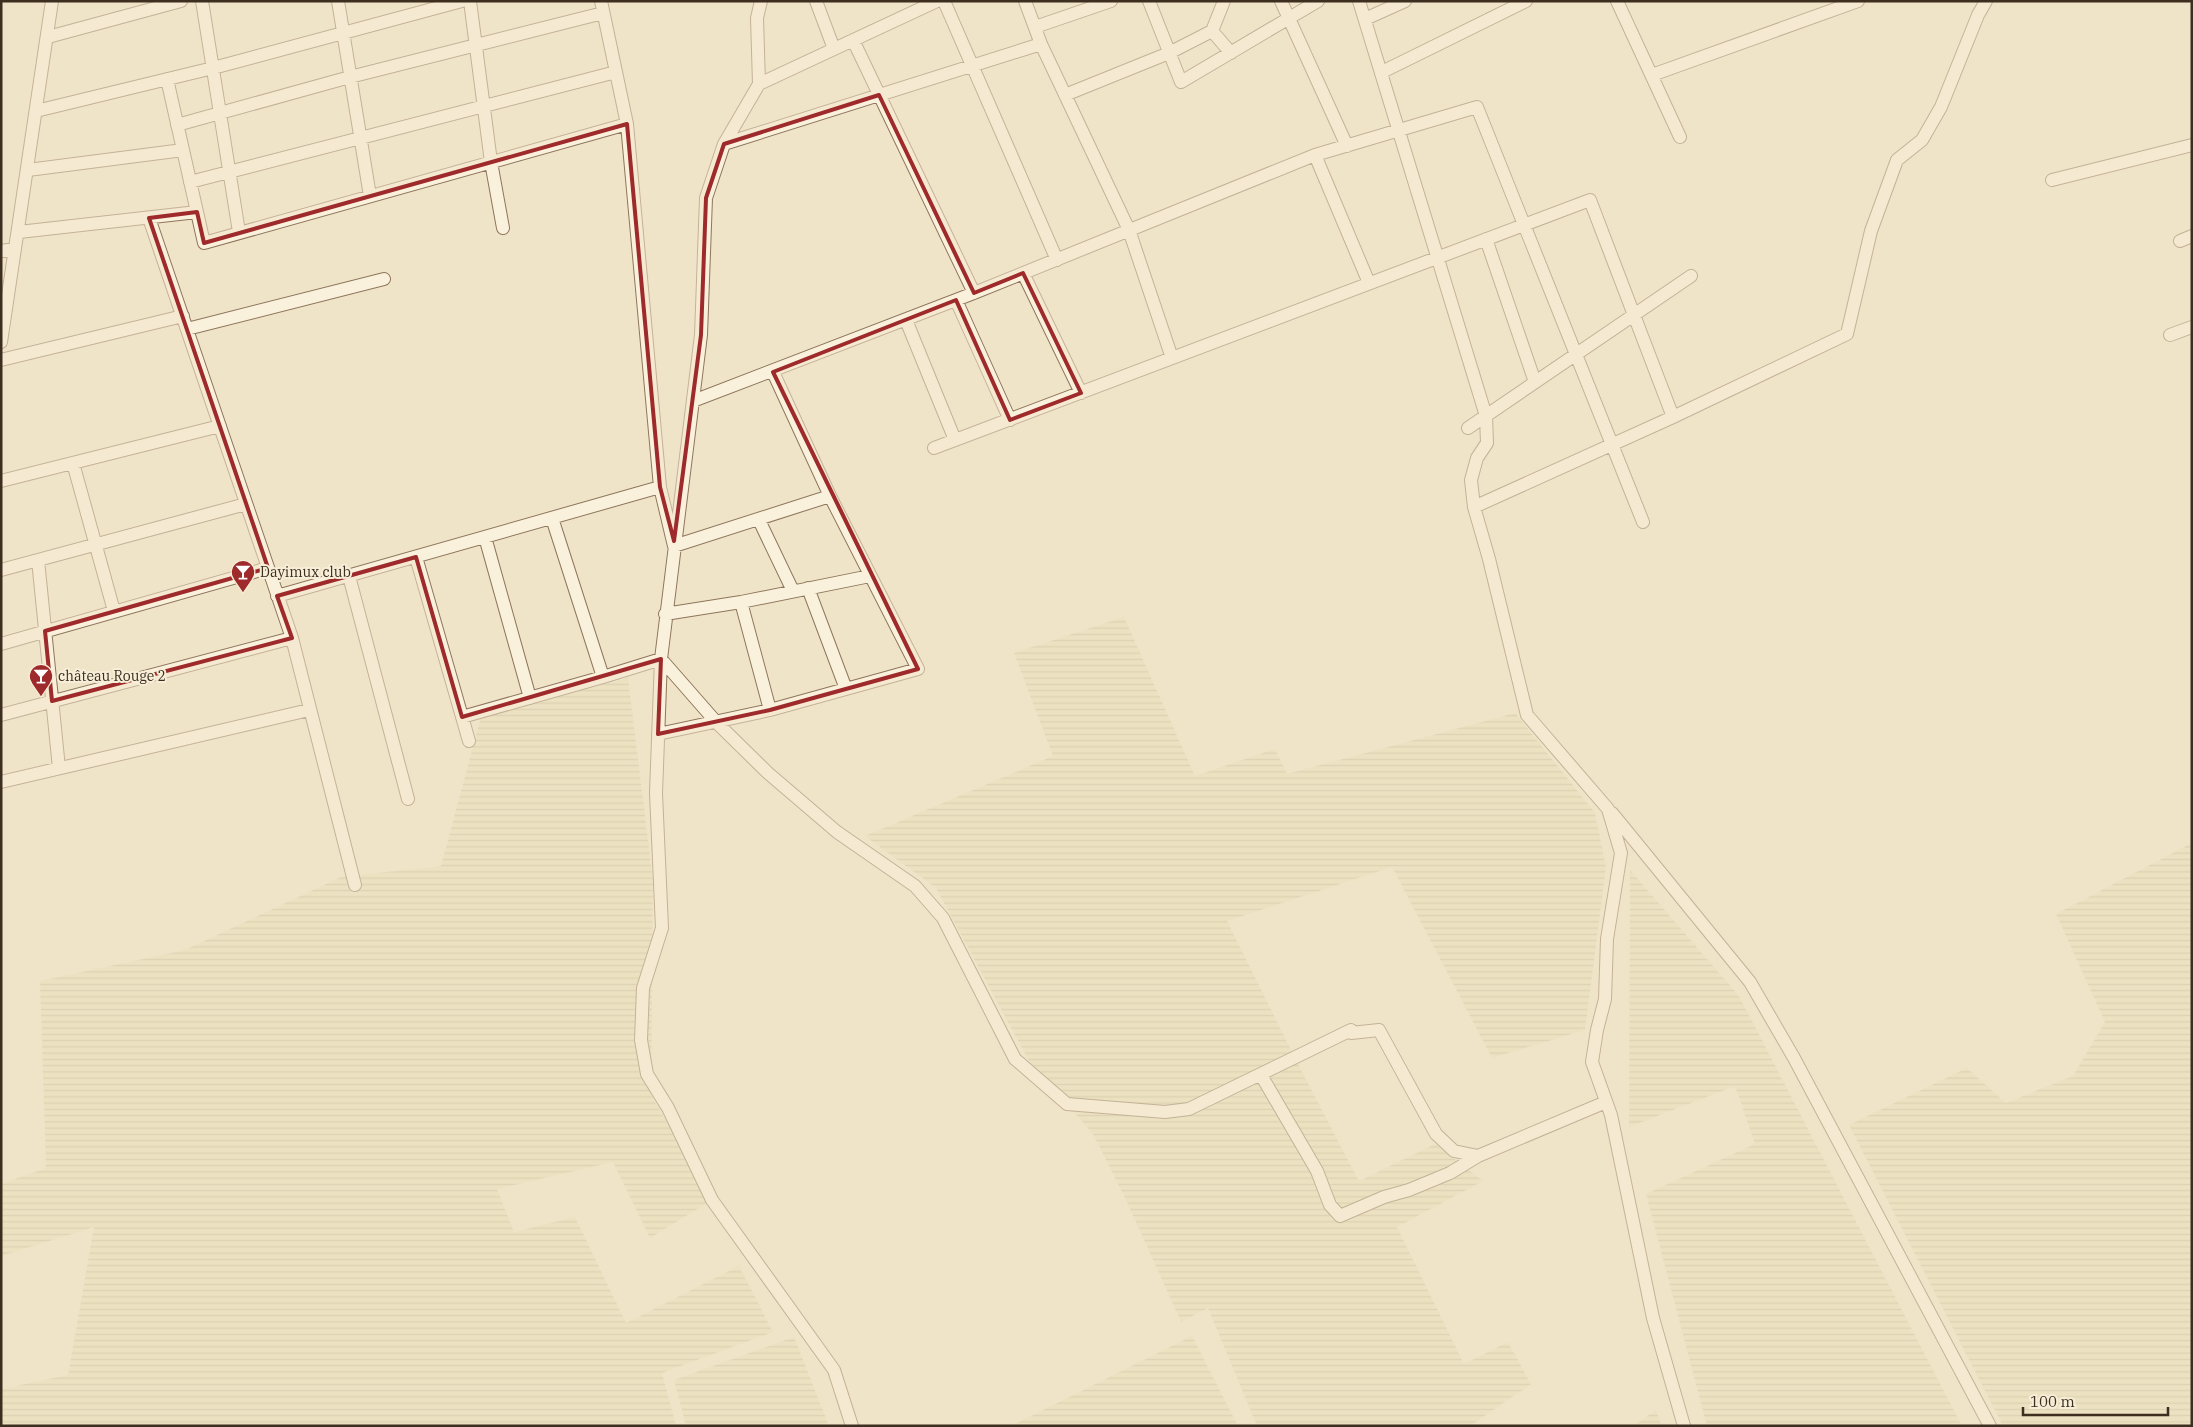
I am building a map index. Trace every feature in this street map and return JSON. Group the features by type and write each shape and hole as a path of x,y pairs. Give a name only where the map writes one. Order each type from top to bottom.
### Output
{"street":[{"path":"1,342 14,250 19,232 52,1"},
{"path":"48,37 143,7 181,1"},
{"path":"202,1 239,232"},
{"path":"338,1 370,196"},
{"path":"36,112 213,68 343,33 439,4 462,1"},
{"path":"470,1 483,106 502,228"},
{"path":"760,1 757,18 759,84 724,144 706,198 701,335 665,614 661,659 656,794 662,928 643,988 642,1040 647,1074 668,1108 712,1200 834,1370 852,1426"},
{"path":"816,1 834,49"},
{"path":"759,84 937,1"},
{"path":"944,1 1057,260"},
{"path":"1025,1 1041,44 1129,230 1172,358"},
{"path":"1036,27 1111,1"},
{"path":"1149,1 1181,82 1318,1"},
{"path":"1066,95 1169,53 1212,31 1224,1"},
{"path":"1281,1 1347,146"},
{"path":"1359,1 1486,416 1487,444 1477,458 1471,480 1474,507 1489,559 1527,715 1608,809 1750,982 1794,1058 1990,1426"},
{"path":"1365,19 1405,1"},
{"path":"1617,1 1680,137"},
{"path":"1474,507 1673,417 1847,334 1871,231 1897,160 1922,140 1941,107 1978,15 1986,1"},
{"path":"1382,72 1522,2"},
{"path":"1652,75 1851,2"},
{"path":"177,125 350,77 476,46 602,7 627,124 660,487 674,546"},
{"path":"1212,31 1231,53"},
{"path":"853,40 974,293"},
{"path":"724,144 1041,44"},
{"path":"190,182 616,72"},
{"path":"167,79 204,242 627,124"},
{"path":"693,402 906,320 1315,156 1477,107 1643,522"},
{"path":"2052,180 2192,145"},
{"path":"28,170 183,150"},
{"path":"1315,156 1369,283"},
{"path":"934,448 1590,200 1673,417"},
{"path":"19,232 197,212"},
{"path":"149,218 292,638 308,710 356,885"},
{"path":"1486,239 1535,382"},
{"path":"1,251 14,250"},
{"path":"1023,273 1081,392"},
{"path":"1468,428 1691,276"},
{"path":"187,329 384,279"},
{"path":"956,300 1010,420"},
{"path":"1,360 182,316"},
{"path":"906,320 955,440"},
{"path":"2170,336 2192,327"},
{"path":"658,734 717,723 770,710 918,669 830,496 772,372"},
{"path":"1,481 220,426"},
{"path":"73,463 114,611"},
{"path":"278,596 660,487"},
{"path":"674,546 830,496"},
{"path":"1,570 246,504"},
{"path":"552,518 604,677"},
{"path":"760,520 793,591"},
{"path":"485,537 530,698"},
{"path":"416,557 469,741"},
{"path":"38,560 59,768"},
{"path":"1,644 268,568"},
{"path":"349,576 408,799"},
{"path":"665,614 742,602 870,576"},
{"path":"808,588 846,689"},
{"path":"742,602 770,710"},
{"path":"1,715 292,638"},
{"path":"462,717 661,659"},
{"path":"661,659 717,723 768,773 838,832 915,886 942,918 1015,1059 1067,1104 1165,1112 1189,1109 1351,1030 1351,1033 1379,1030 1436,1134 1454,1151 1478,1156"},
{"path":"1,782 308,710"},
{"path":"1608,809 1621,853 1606,939 1605,999 1597,1030 1592,1062 1606,1102 1653,1318 1684,1426"},
{"path":"1261,1075 1316,1171 1330,1205 1340,1216 1384,1197 1410,1190 1450,1173 1478,1156 1606,1102"}],"highlighted area":[{"path":"879,95 974,293 1023,273 1081,393 1010,420 956,300 773,372 918,669 770,710 658,734 661,659 462,717 416,557 277,596 292,638 52,701 45,631 268,568 149,218 197,212 204,243 627,124 660,487 674,541 701,335 706,198 724,144"}],"shaded area":[{"path":"1124,617 1195,776 1275,749 1287,774 1515,713 1595,813 1606,867 1585,1030 1492,1058 1392,867 1227,921 1359,1181 1435,1144 1483,1181 1397,1227 1464,1364 1508,1342 1531,1384 1470,1426 1257,1426 1208,1308 1181,1322 1127,1202 1093,1134 1029,1061 936,888 865,836 1053,756 1014,653"},
{"path":"628,678 653,881 651,1095 712,1200 650,1238 613,1162 497,1189 514,1232 575,1217 626,1323 739,1266 773,1332 662,1373 676,1426 1,1426 1,1389 68,1375 94,1227 1,1256 1,1184 46,1168 40,981 185,950 341,877 441,866 481,717"},
{"path":"2192,843 2192,1426 2003,1426 1849,1125 1967,1068 2006,1103 2073,1076 2105,1022 2056,914"},
{"path":"1630,870 1739,996 1962,1426 1707,1426 1646,1194 1755,1144 1735,1086 1629,1127"},
{"path":"1192,1336 1238,1426 1011,1426"},
{"path":"794,1337 829,1426 686,1426 674,1380"},
{"path":"1656,1410 1662,1426 1633,1426"}],"place":[{"name":"Dayimux club","path":"243,593"},
{"name":"château Rouge 2","path":"41,697"}]}
